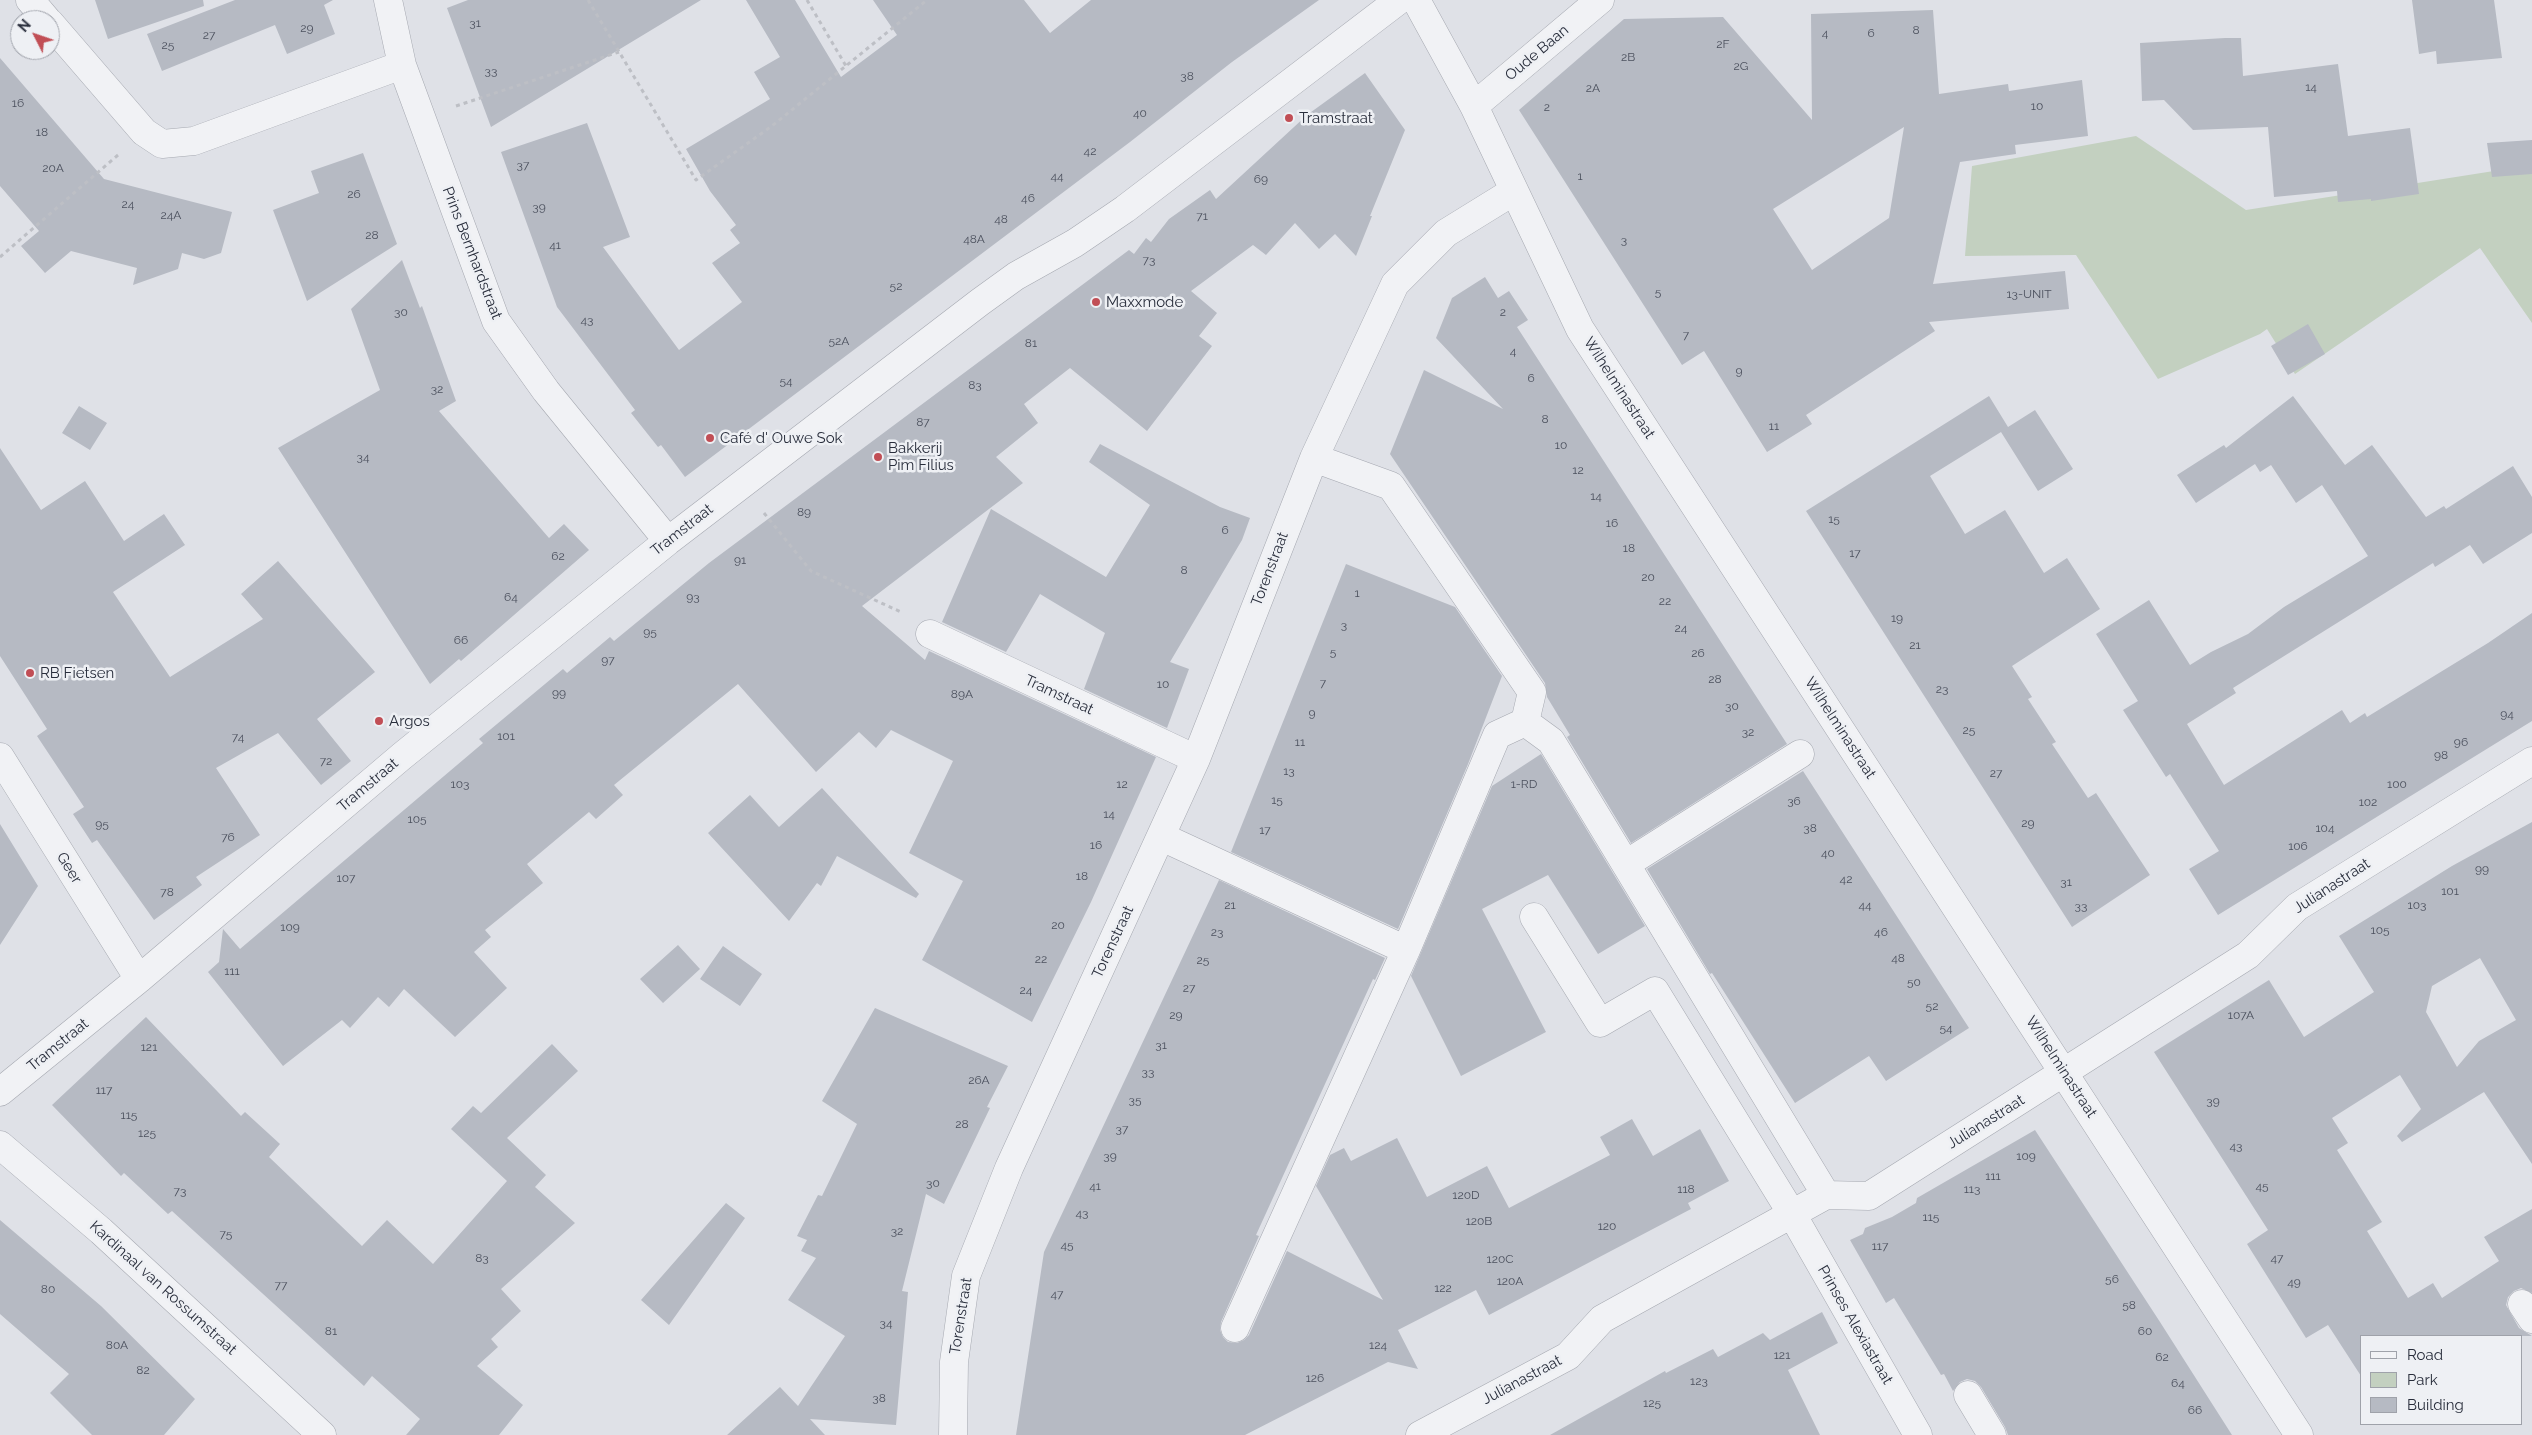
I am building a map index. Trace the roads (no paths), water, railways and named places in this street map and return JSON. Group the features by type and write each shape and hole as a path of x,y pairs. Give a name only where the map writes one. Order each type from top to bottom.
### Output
{"street":[{"path":"30,0 38,10"},
{"name":"Prins Bernhardstraat","path":"388,0 402,65 496,321 546,391 668,541"},
{"name":"Tramstraat","path":"0,1092 139,979 402,756 741,484 1016,276 1075,243 1125,209 1399,0"},
{"name":"Wilhelminastraat","path":"1416,0 1474,106 1580,329 2065,1072 2299,1435"},
{"name":"Oude Baan","path":"1474,106 1600,0"},
{"path":"60,35 144,132 162,144 194,141 402,65"},
{"name":"Torenstraat","path":"953,1435 954,1362 966,1276 1009,1168 1162,837 1196,759 1314,458 1395,284 1446,233 1514,191"},
{"path":"1314,458 1391,486 1532,692 1525,722"},
{"name":"Tramstraat","path":"930,634 1196,759"},
{"path":"1525,722 1551,741 1826,1195"},
{"path":"1235,1328 1406,950 1497,736 1525,722"},
{"path":"1626,864 1800,754"},
{"name":"Geer","path":"0,757 139,979"},
{"name":"Julianastraat","path":"1420,1435 1568,1356 1602,1319 1826,1195 1869,1196 2248,954 2296,907 2532,761"},
{"path":"1162,837 1406,950"},
{"name":"Prinses Alexiastraat","path":"1534,918 1600,1023 1655,991 1792,1214 1918,1435"},
{"name":"Kardinaal van Rossumstraat","path":"0,1145 101,1230 322,1435"},
{"path":"1968,1395 1992,1435"}],"place":[{"name":"Tramstraat","path":"1289,118"},
{"name":"Maxxmode","path":"1096,302"},
{"name":"Café d' Ouwe Sok","path":"710,438"},
{"name":"Bakkerij Pim Filius","path":"878,457"},
{"name":"RB Fietsen","path":"30,673"},
{"name":"Argos","path":"379,721"}]}
